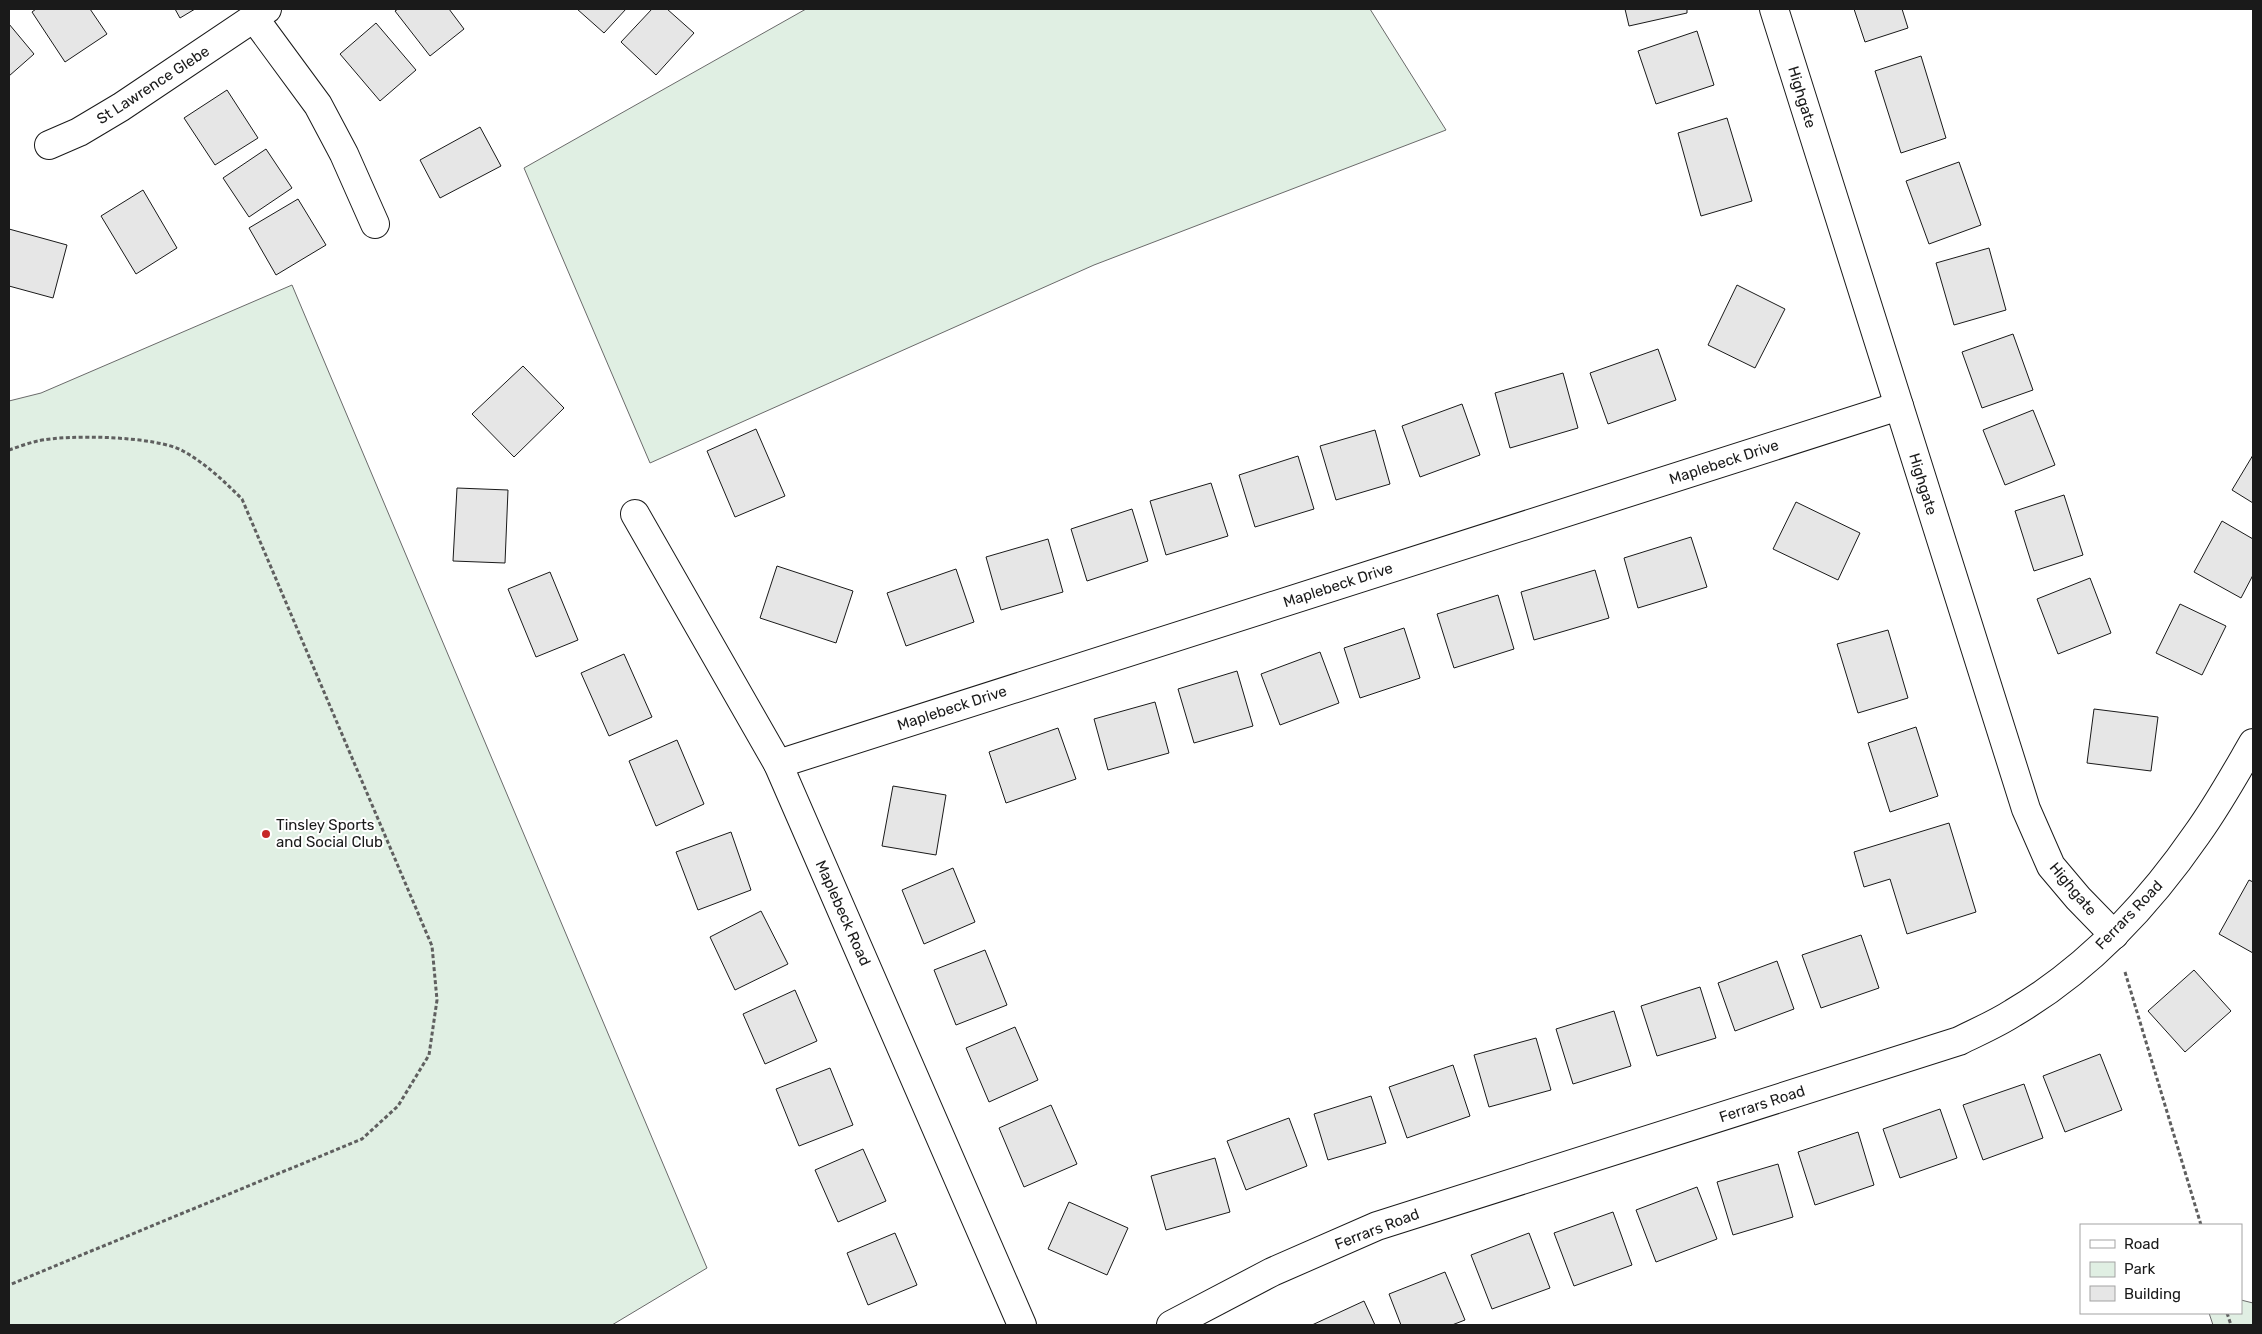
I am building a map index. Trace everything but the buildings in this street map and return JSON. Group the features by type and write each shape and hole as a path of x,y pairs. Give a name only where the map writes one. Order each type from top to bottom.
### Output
{"street":[{"name":"Highgate","path":"1774,9 2026,809 2051,866 2078,898 2114,935"},
{"name":"St Lawrence Glebe","path":"48,145 79,132 121,107 260,14 318,105 344,154 375,224"},
{"name":"Maplebeck Drive","path":"778,764 1899,406"},
{"name":"Maplebeck Road","path":"635,514 778,764 1022,1325"},
{"name":"Ferrars Road","path":"1171,1325 1272,1272 1377,1226 1959,1041 2013,1014 2061,980 2114,935 2163,882 2198,833 2253,744"}],"path":[{"path":"9,450 39,440 91,437 140,440 181,450 214,472 242,499 432,946 437,1000 429,1055 398,1106 362,1139 9,1285"},
{"path":"2114,935 2201,1224"}],"green space":[{"path":"806,9 1370,9 1446,130 1094,265 650,463 524,168"},
{"name":"Tinsley Sports and Social Club","path":"292,285 707,1268 612,1325 9,1325 9,401 41,393"},
{"path":"2242,1300 2253,1303 2253,1325 2213,1325 2209,1314 2242,1314"}],"place":[{"name":"Tinsley Sports and Social Club","path":"266,834"}]}
